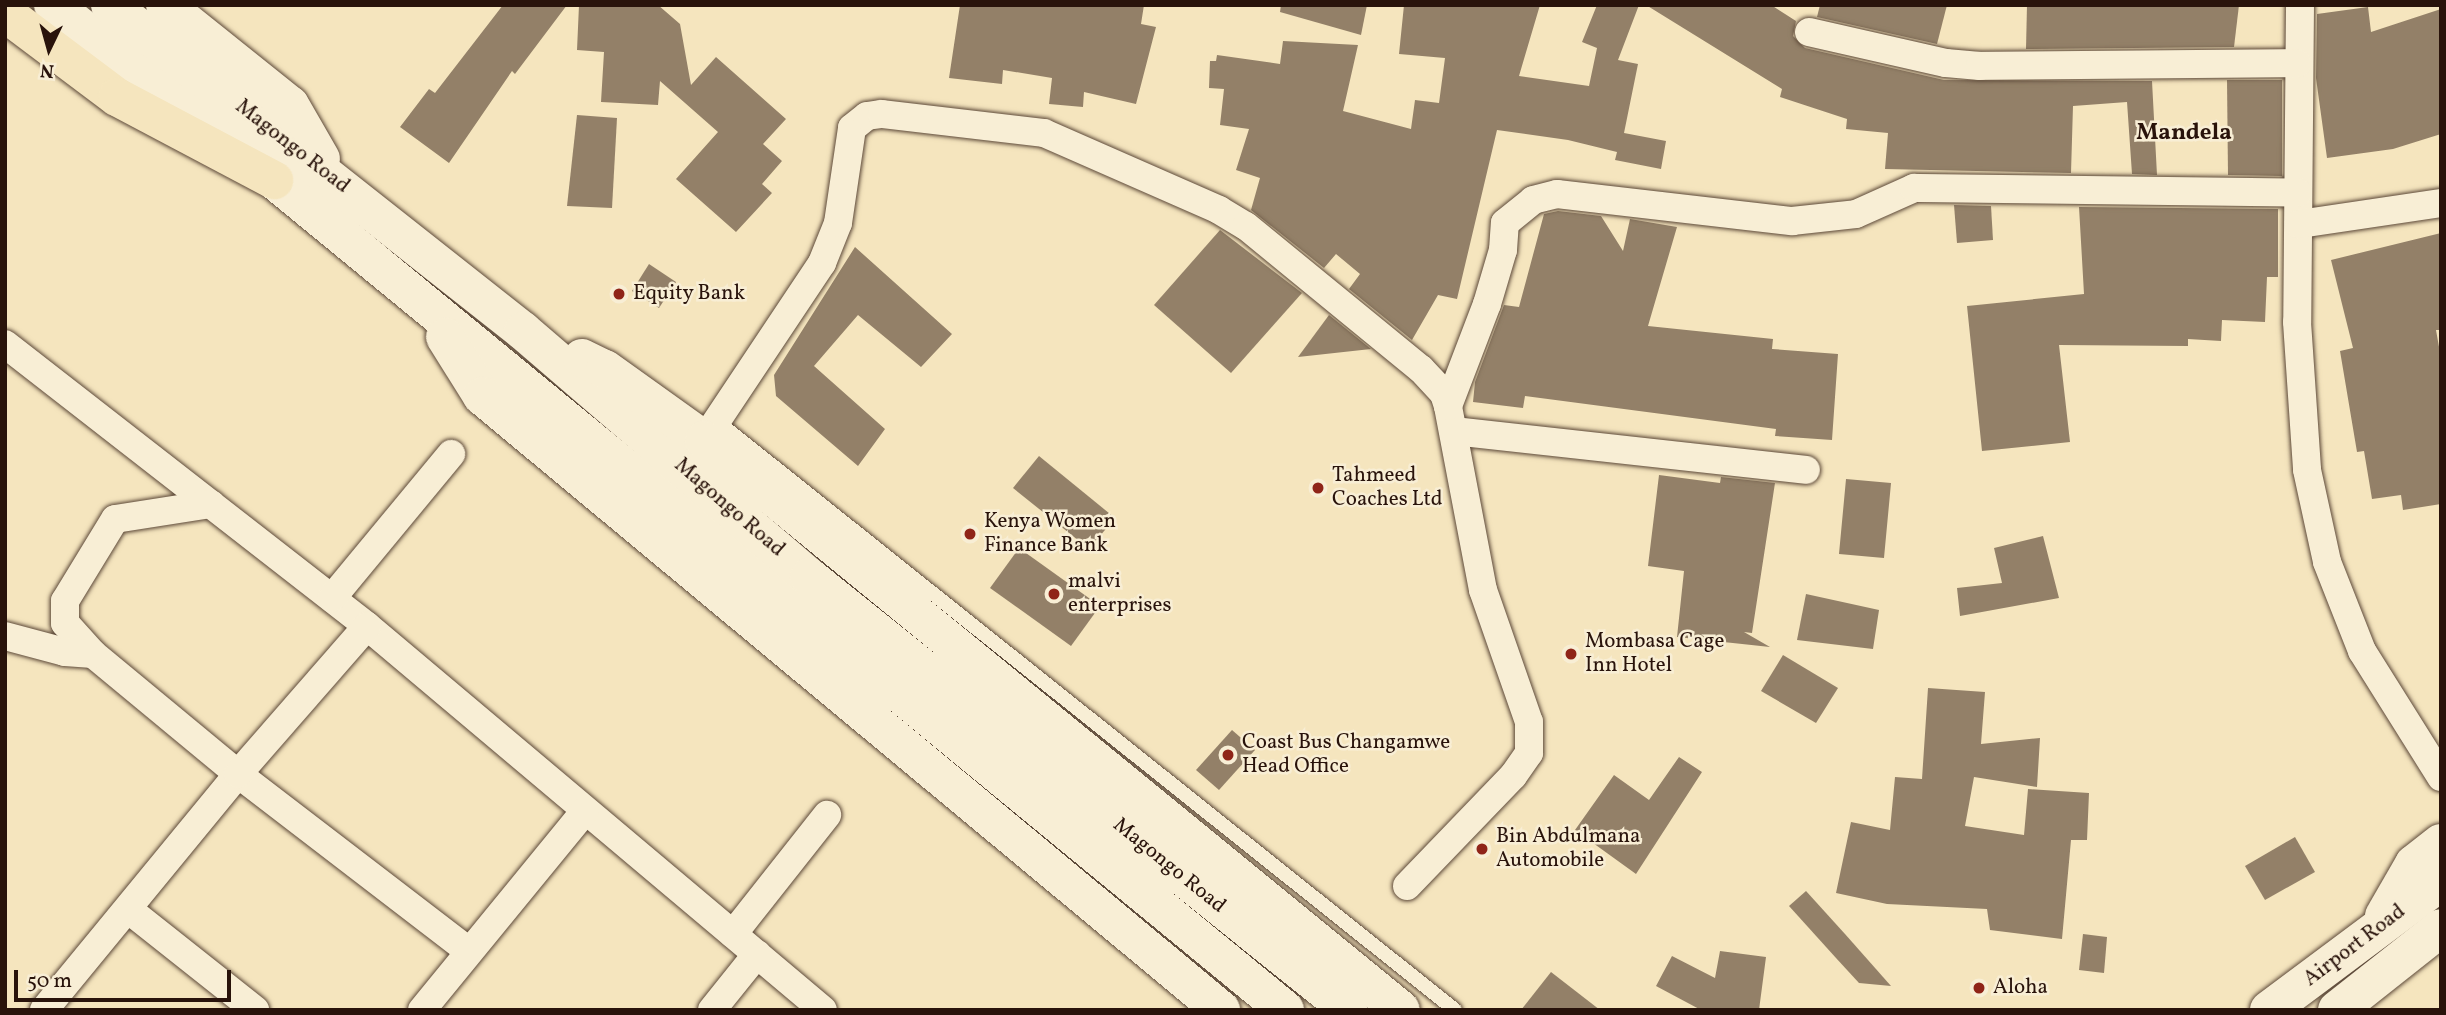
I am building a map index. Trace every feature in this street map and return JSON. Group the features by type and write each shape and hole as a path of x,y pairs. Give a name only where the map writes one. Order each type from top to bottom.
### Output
{"highway":[{"path":"5,13 117,97 274,180"}],"main road":[{"name":"Magongo Road","path":"53,5 274,180 1285,1010"},
{"name":"Magongo Road","path":"110,5 331,176 523,331 809,577 1349,1010"},
{"path":"165,5 290,105 331,176"},
{"path":"428,309 482,396 1221,1010"},
{"path":"523,331 605,369 711,432 1401,1010"},
{"path":"2375,929 2414,864 2441,843"},
{"name":"Airport Road","path":"2269,1010 2441,882"},
{"name":"Airport Road","path":"2338,1010 2441,929"},
{"path":"2338,1010 2421,976 2441,962"}],"street":[{"path":"2300,5 2297,63 2297,322 2307,470 2327,562 2362,651 2441,778"},
{"path":"1809,32 1946,63 1980,66 2297,63"},
{"path":"711,432 822,263 838,223 852,128 867,116 882,114 1044,134 1219,210 1246,226 1421,369 1444,394 1483,590 1531,735 1529,752 1513,776 1407,886"},
{"path":"1451,419 1503,250 1505,223 1544,195 1792,221 1856,214 1914,188 2298,193"},
{"path":"2299,223 2441,203"},
{"path":"5,344 367,626 823,1010"},
{"path":"1451,419 1806,470"},
{"path":"332,598 451,454"},
{"path":"211,504 138,512 108,526 62,608 70,630 93,654 238,774 470,951"},
{"path":"44,1010 238,774 367,626"},
{"path":"5,636 65,652 93,654"},
{"path":"422,1010 585,811"},
{"path":"733,934 827,815"},
{"path":"129,909 255,1010"},
{"path":"712,1010 757,954"}],"lane":[{"path":"711,432 1454,1010"}],"building":[{"path":"503,5 567,5 515,74 512,71 449,163 400,127 429,89 435,93"},
{"path":"579,5 658,5 680,24 691,85 716,57 786,119 763,144 782,161 762,184 772,193 736,232 676,179 718,132 660,81 658,105 601,102 604,52 577,50"},
{"path":"960,5 1144,5 1141,24 1156,27 1136,104 1084,92 1083,107 1049,104 1052,78 1003,70 1002,84 949,78"},
{"path":"1281,5 1367,5 1361,35 1280,12"},
{"path":"1404,5 1540,5 1519,76 1589,86 1597,48 1582,42 1597,5 1639,5 1618,60 1638,64 1624,133 1666,141 1661,169 1615,160 1617,152 1568,140 1497,130 1457,299 1438,295 1412,340 1349,289 1360,274 1336,254 1324,268 1251,210 1260,178 1236,170 1249,129 1220,125 1224,89 1209,88 1210,61 1216,61 1217,55 1280,64 1283,41 1358,45 1343,111 1411,129 1415,100 1439,103 1445,58 1399,54"},
{"path":"1646,5 1771,5 1796,21 1793,36 1805,48 1944,80 2152,81 2157,175 2132,174 2127,102 2073,106 2071,173 1885,169 1888,133 1846,129 1847,119 1780,97 1782,89"},
{"path":"1820,5 1947,5 1937,44 1817,17"},
{"path":"2027,5 2239,5 2234,47 2026,49"},
{"path":"2368,7 2371,32 2441,9 2441,134 2393,149 2327,158 2316,78 2317,14"},
{"path":"2227,80 2282,80 2282,176 2228,175"},
{"path":"577,115 617,118 612,208 567,206"},
{"path":"1954,205 1991,206 1993,240 1957,243"},
{"path":"2079,207 2278,209 2278,277 2267,277 2265,322 2222,320 2221,341 2188,339 2188,346 2059,345 2070,442 1982,451 1967,306 2084,294"},
{"path":"1558,211 1601,216 1623,251 1630,219 1677,227 1648,326 1773,339 1772,349 1838,354 1832,440 1775,436 1776,429 1525,396 1523,408 1473,402 1475,382 1504,305 1519,307 1544,214"},
{"path":"1220,230 1302,293 1231,373 1154,305"},
{"path":"2441,233 2441,330 2436,330 2441,358 2441,504 2403,510 2401,495 2372,499 2364,451 2357,452 2340,351 2353,348 2331,260"},
{"path":"855,247 952,334 921,367 858,315 814,366 885,429 858,466 776,396 774,375"},
{"path":"649,264 676,282 659,308 632,291"},
{"path":"1329,315 1371,349 1298,357"},
{"path":"1039,456 1115,518 1089,549 1013,488"},
{"path":"1659,475 1720,483 1721,477 1775,483 1752,633 1744,632 1770,647 1677,637 1684,571 1648,566"},
{"path":"1846,479 1891,483 1884,558 1839,554"},
{"path":"2043,536 2059,598 1960,616 1957,588 2002,583 1994,548"},
{"path":"1019,548 1100,606 1071,646 990,588"},
{"path":"1806,594 1879,610 1873,649 1797,640"},
{"path":"1783,655 1838,688 1816,723 1761,691"},
{"path":"1928,688 1985,692 1981,744 2040,738 2037,787 1974,777 1965,826 2024,835 2028,789 2089,793 2087,840 2071,840 2062,939 1990,930 1987,909 1887,904 1836,893 1851,822 1890,830 1895,777 1922,779"},
{"path":"1232,730 1255,750 1219,790 1196,770"},
{"path":"1679,757 1702,772 1636,874 1575,830 1614,775 1649,800"},
{"path":"2295,837 2315,872 2265,900 2245,866"},
{"path":"1806,891 1891,986 1859,983 1789,906"},
{"path":"2083,934 2107,937 2104,973 2079,970"},
{"path":"1720,951 1766,957 1759,1010 1701,1010 1656,986 1672,956 1715,978"},
{"path":"1551,972 1600,1010 1521,1010"}],"place":[{"name":"Equity Bank","path":"619,294"},
{"name":"Tahmeed Coaches Ltd","path":"1318,488"},
{"name":"Kenya Women Finance Bank","path":"970,534"},
{"name":"malvi enterprises","path":"1054,594"},
{"name":"Mombasa Cage Inn Hotel","path":"1571,654"},
{"name":"Coast Bus Changamwe Head Office","path":"1228,755"},
{"name":"Bin Abdulmana Automobile","path":"1482,849"},
{"name":"Aloha","path":"1979,988"}],"district":[{"name":"Mandela","path":"2184,133"}]}
